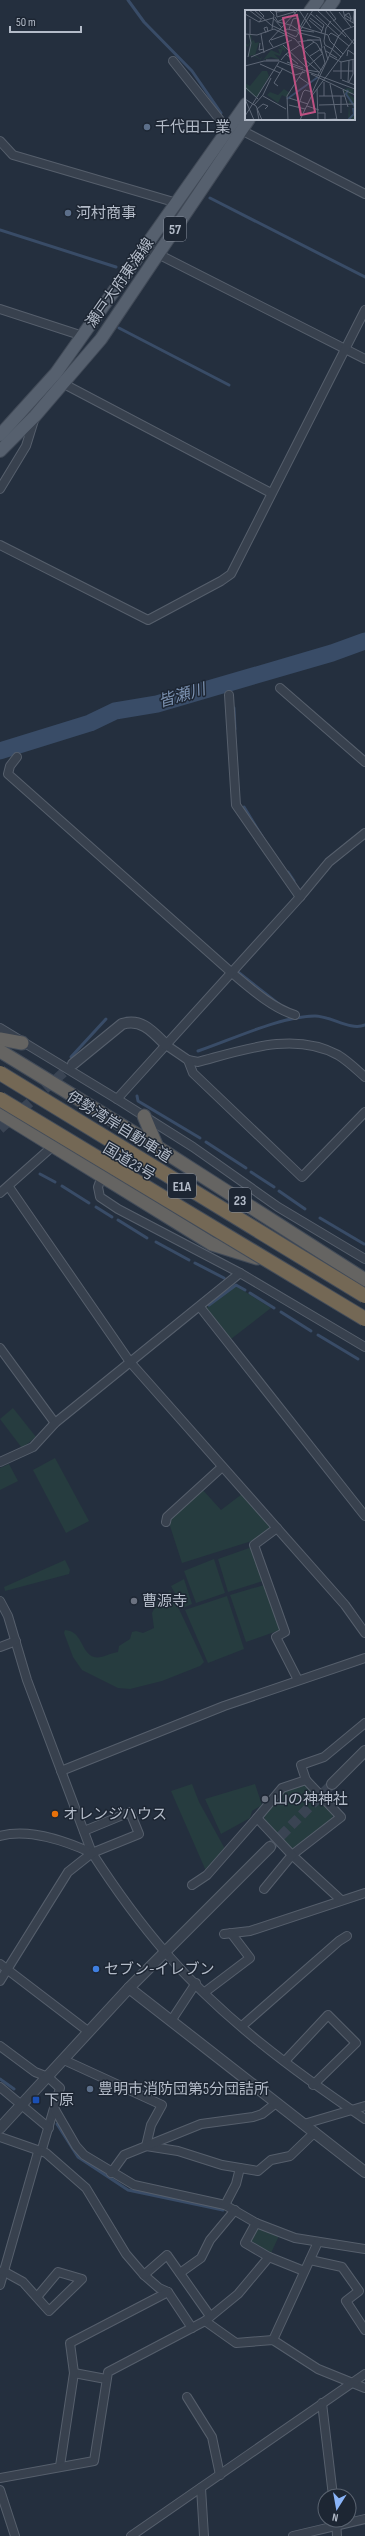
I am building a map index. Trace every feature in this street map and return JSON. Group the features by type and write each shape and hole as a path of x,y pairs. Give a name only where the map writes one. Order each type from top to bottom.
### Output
{"highway":[{"path":"0,1039 22,1043"},
{"name":"23","path":"0,1051 158,1147 365,1280"},
{"name":"伊勢湾岸自動車道","path":"0,1073 365,1295"},
{"name":"E1A","path":"0,1099 365,1319"},
{"name":"国道23号","path":"0,1103 365,1324"},
{"path":"0,1113 212,1244 257,1258"},
{"path":"144,1116 158,1147"},
{"name":"23","path":"214,1202 365,1295"}],"main road":[{"path":"311,10 318,0"},
{"path":"327,10 334,0"},
{"name":"瀬戸大府東海線","path":"0,435 56,373 146,248 245,105"},
{"name":"瀬戸大府東海線","path":"0,451 64,384 101,339 248,120"}],"street":[{"path":"173,62 228,130"},
{"path":"242,130 365,194"},
{"path":"0,141 13,155 177,203"},
{"path":"146,248 365,359"},
{"path":"0,308 83,336"},
{"path":"0,545 148,620 231,574 365,310"},
{"path":"64,384 271,493"},
{"path":"0,489 26,446 35,416"},
{"path":"280,688 365,762"},
{"path":"229,695 236,805 300,897"},
{"path":"17,757 10,766 8,774 232,973 254,991 286,1012 295,1015"},
{"path":"117,1099 300,897 329,862 365,833"},
{"path":"73,1064 118,1026 130,1022 147,1027 166,1045 188,1060 198,1062 263,1045 291,1044 311,1046 338,1056 365,1077"},
{"path":"0,1028 22,1043 144,1116 278,1207 365,1259"},
{"path":"188,1060 193,1072 302,1177 365,1112"},
{"path":"0,1193 9,1187 53,1146"},
{"path":"102,1176 98,1188 100,1197 240,1273 365,1347"},
{"path":"9,1187 130,1362 345,1605 365,1633"},
{"path":"0,1462 33,1447 55,1423 200,1307 240,1273"},
{"path":"200,1307 365,1516"},
{"path":"0,1348 55,1423"},
{"path":"166,1522 167,1517 222,1467"},
{"path":"276,1528 254,1545 285,1632 276,1637 298,1680"},
{"path":"0,1601 16,1641 28,1680 92,1853 165,1952 205,1992 242,2026 314,2085 365,2119"},
{"path":"0,1647 16,1641"},
{"path":"61,1771 224,1706 365,1658"},
{"path":"264,1889 292,1854 341,1817 306,1780 301,1765 324,1758 365,1723"},
{"path":"332,1784 365,1751"},
{"path":"192,1885 207,1875 282,1788 306,1780"},
{"path":"0,1981 68,1872 92,1853 139,1834 130,1812 84,1831"},
{"path":"257,1818 292,1854 341,1900"},
{"path":"0,1836 13,1832 72,1843 92,1853"},
{"path":"0,2128 129,1988 270,1847"},
{"path":"205,1992 250,1958 227,1933 250,1931 365,1893"},
{"path":"242,2026 339,1941 347,1936"},
{"path":"0,1964 89,2032"},
{"path":"172,2022 196,1983"},
{"path":"129,1988 365,2172"},
{"path":"285,2061 328,2015 356,2043 314,2085"},
{"path":"0,2046 36,2072 48,2077 60,2088 49,2128 42,2148 38,2152 3,2259 4,2272 0,2284"},
{"path":"64,2060 162,2105 151,2125 146,2146"},
{"path":"0,2087 49,2128"},
{"path":"111,2173 124,2155 201,2124 253,2117 262,2114 276,2103"},
{"path":"304,2124 365,2106"},
{"path":"54,2108 80,2150 111,2173 134,2185 225,2205 256,2223 290,2236 365,2249"},
{"path":"146,2146 178,2151 204,2161 258,2171 271,2160 290,2156 315,2132"},
{"path":"0,2137 38,2152 46,2153 86,2188 126,2254 144,2275 159,2288 168,2292 192,2328"},
{"path":"225,2205 236,2184 240,2168"},
{"path":"180,2273 201,2258 210,2240 235,2210"},
{"path":"256,2223 245,2243 268,2257 304,2271"},
{"path":"273,2340 318,2242"},
{"path":"144,2275 167,2255 208,2318 236,2343 273,2340 318,2369 365,2388"},
{"path":"0,2478 94,2461 108,2372 208,2318 238,2294 268,2257"},
{"path":"310,2260 342,2267 359,2291 346,2301 365,2330"},
{"path":"4,2272 23,2282 49,2311 82,2280 58,2272 37,2297"},
{"path":"60,2466 74,2373 70,2343 168,2292"},
{"path":"74,2373 106,2379"},
{"path":"131,2536 365,2374"},
{"path":"187,2397 212,2437 220,2475"},
{"path":"322,2403 332,2488"},
{"path":"202,2488 204,2536"},
{"path":"0,2490 16,2536"},
{"path":"293,2536 319,2528"}],"green space":[{"path":"236,1286 271,1308 231,1339 206,1308"},
{"path":"13,1408 36,1437 22,1448 0,1419"},
{"path":"55,1458 89,1521 66,1533 33,1470"},
{"path":"9,1464 18,1481 0,1490 0,1468"},
{"path":"202,1489 221,1510 242,1494 270,1525 270,1528 255,1540 182,1563 169,1523 170,1518"},
{"path":"252,1547 263,1581 228,1592 218,1559"},
{"path":"214,1559 225,1593 196,1603 184,1571"},
{"path":"65,1560 70,1570 69,1574 5,1591 4,1587"},
{"path":"184,1579 192,1604 183,1608 171,1586"},
{"path":"264,1585 280,1630 246,1642 230,1595"},
{"path":"170,1590 204,1662 200,1666 162,1681 130,1689 118,1688 82,1670 73,1657 64,1633 65,1630 71,1631 75,1634 86,1651 94,1657 100,1657 118,1652 119,1646 130,1639 132,1632 136,1631 143,1633 154,1628 152,1613 158,1601 164,1598"},
{"path":"227,1596 244,1649 208,1663 185,1610"},
{"path":"192,1784 199,1802 225,1849 206,1871 171,1791"},
{"path":"255,1784 262,1805 252,1811 250,1818 221,1834 205,1799"},
{"path":"305,1785 333,1814 332,1819 295,1848 291,1848 265,1820 264,1815 285,1791"},
{"path":"257,2228 279,2236 271,2253 251,2241"}],"waterway":[{"path":"128,0 144,22 192,71 221,113"},
{"path":"210,198 365,277"},
{"path":"0,230 116,267"},
{"path":"119,328 229,385"},
{"name":"皆瀬川","path":"0,751 90,723 115,711 157,704 332,653 365,641"},
{"path":"234,708 235,729"},
{"path":"244,807 263,838"},
{"path":"288,872 294,881"},
{"path":"238,972 280,1005"},
{"path":"198,1051 256,1029 302,1017 315,1016 327,1018 347,1025 365,1025"},
{"path":"71,1057 106,1019"},
{"path":"137,1096 138,1101 200,1138"},
{"path":"206,1142 246,1168"},
{"path":"251,1172 274,1187"},
{"path":"40,1174 55,1182"},
{"path":"62,1186 89,1203"},
{"path":"279,1191 305,1209"},
{"path":"96,1207 112,1217"},
{"path":"320,1218 364,1244"},
{"path":"118,1220 147,1238"},
{"path":"156,1242 189,1260"},
{"path":"195,1263 224,1278"},
{"path":"209,1305 236,1285 245,1290"},
{"path":"250,1293 274,1308"},
{"path":"281,1312 311,1331"},
{"path":"318,1335 358,1359"},
{"path":"0,2079 14,2089"},
{"path":"57,2124 78,2157 128,2190 223,2210"}],"tunnel":[{"path":"0,1129 73,1064"},
{"path":"270,1847 332,1784"}],"place":[{"name":"千代田工業","path":"147,127"},
{"name":"河村商事","path":"68,213"},
{"name":"曹源寺","path":"134,1601"},
{"name":"山の神神社","path":"265,1799"},
{"name":"オレンジハウス","path":"55,1814"},
{"name":"セブン-イレブン","path":"96,1969"},
{"name":"豊明市消防団第5分団詰所","path":"90,2089"},
{"name":"下原","path":"36,2100"}]}
